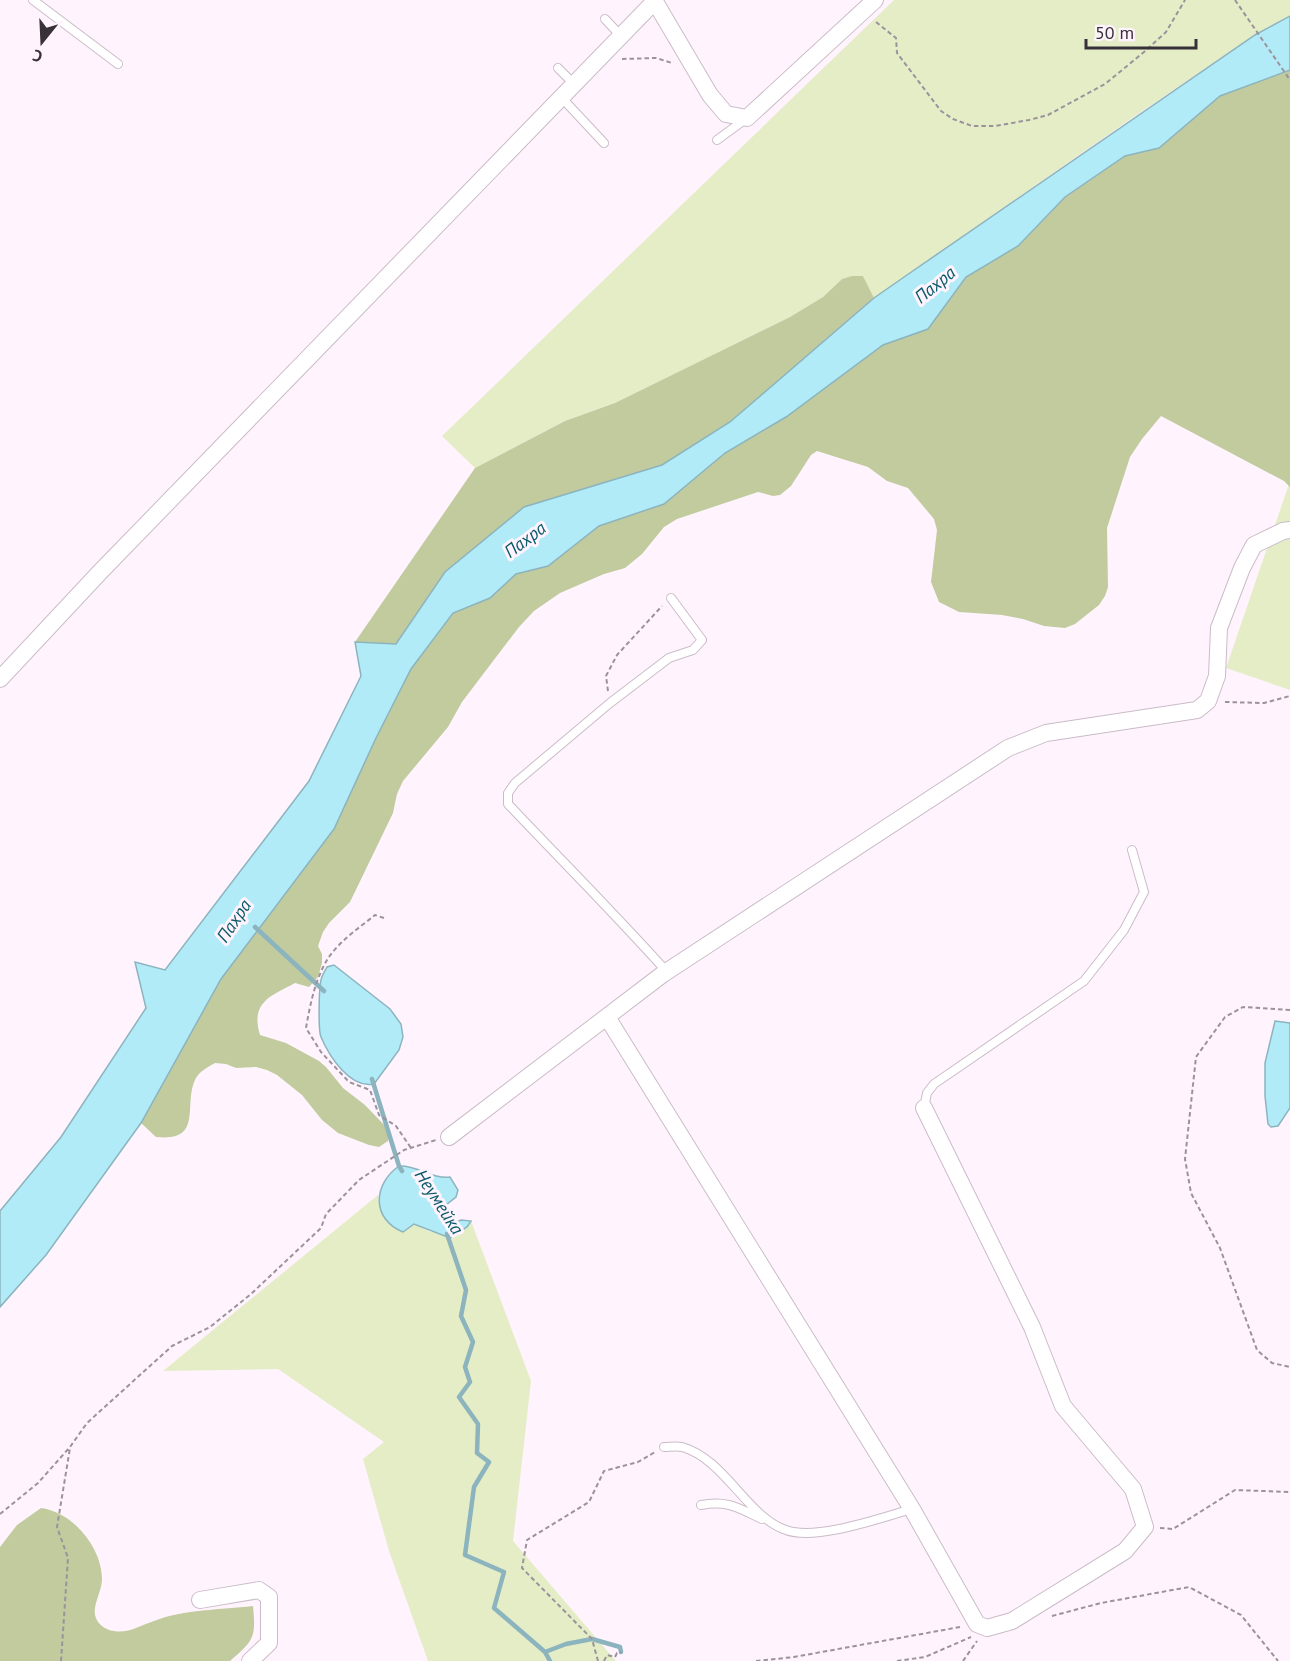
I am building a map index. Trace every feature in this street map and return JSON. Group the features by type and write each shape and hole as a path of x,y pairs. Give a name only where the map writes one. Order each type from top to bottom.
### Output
{"street":[{"path":"0,679 109,563 654,1 710,95 726,114 747,118 875,0"},
{"path":"448,1137 667,972 1008,748 1046,733 1197,710 1208,701 1216,676 1219,627 1242,568 1254,545 1290,530"},
{"path":"607,1017 982,1626 1012,1621 1125,1551 1145,1527 1133,1489 1063,1406 1027,1317 924,1107"},
{"path":"200,1600 259,1590 269,1597 269,1643 250,1661"}],"lane":[{"path":"33,0 118,64"},
{"path":"605,19 621,36"},
{"path":"558,68 574,84"},
{"path":"561,97 604,143"},
{"path":"717,140 747,118"},
{"path":"667,972 619,918 579,880 508,804 508,793 515,783 610,703 669,658 693,650 702,640 671,598"},
{"path":"924,1107 927,1093 934,1084 1084,981 1124,930 1144,892 1132,850"},
{"path":"664,1447 682,1447 710,1461 764,1517 786,1531"},
{"path":"701,1505 719,1502 736,1507 786,1531 823,1533 912,1509"}],"path":[{"path":"862,11 896,38 897,53 940,111 972,126 995,126 1048,115 1105,84 1166,32 1185,0"},
{"path":"1235,0 1290,80"},
{"path":"598,59 656,58 695,70"},
{"path":"610,703 606,676 617,654 671,598"},
{"path":"1208,701 1264,703 1290,696"},
{"path":"384,918 375,915 352,933 328,959 310,1005 306,1028 321,1053 349,1082 370,1090 379,1114 396,1126 411,1148"},
{"path":"1290,1010 1243,1007 1225,1017 1196,1057 1185,1159 1191,1193 1220,1248 1257,1350 1272,1363 1290,1367"},
{"path":"0,1514 38,1482 70,1447 87,1423 172,1346 210,1327 251,1294 321,1228 326,1214 359,1180 404,1150 448,1137"},
{"path":"61,1661 68,1558 57,1527 70,1447"},
{"path":"598,1661 591,1639 522,1568 527,1540 589,1502 604,1471 638,1462 664,1447"},
{"path":"1145,1527 1173,1529 1235,1490 1290,1492"},
{"path":"1050,1616 1101,1603 1189,1587 1241,1615 1278,1661"},
{"path":"756,1661 794,1657 982,1626"},
{"path":"897,1661 925,1657 969,1639 982,1626"},
{"path":"963,1661 982,1626"},
{"path":"604,1661 607,1655 616,1659 617,1653 621,1652"}],"green space":[{"path":"894,0 1290,0 1290,16 1255,35 1132,118 874,298 863,276 842,279 823,297 790,317 615,403 565,421 475,468 442,436"},
{"path":"1290,70 1290,487 1284,481 1161,416 1130,457 1107,528 1108,587 1105,596 1099,605 1075,624 1065,628 1044,626 1002,615 959,612 939,602 931,582 937,530 934,519 908,488 887,481 868,467 817,451 811,455 791,486 780,495 773,496 758,492 677,519 664,527 642,554 625,568 604,574 560,593 534,611 519,627 462,702 448,727 403,781 397,794 393,813 350,902 323,932 318,946 322,954 322,963 318,977 309,987 295,983 271,996 260,1007 258,1024 260,1035 286,1043 319,1061 343,1088 365,1105 390,1131 388,1141 379,1147 338,1133 322,1120 302,1095 267,1070 256,1067 236,1068 215,1063 196,1078 192,1088 189,1119 181,1134 156,1137 141,1123 221,979 376,738 411,669 453,613 490,598 516,574 548,566 599,526 664,504 725,453 786,417 883,345 928,329 966,277 1018,246 1065,197 1125,156 1159,148 1220,96"},
{"path":"863,276 874,298 730,422 662,465 524,507 445,572 396,644 355,642 475,468 565,421 615,403 790,317 823,297 842,279"},
{"path":"1290,481 1290,690 1226,668"},
{"path":"378,1195 380,1209 409,1228 414,1224 431,1232 467,1227 471,1221 531,1381 513,1541 616,1661 428,1661 389,1551 363,1459 384,1442 278,1369 163,1371"},
{"path":"41,1508 64,1516 74,1524 84,1533 97,1555 102,1579 95,1615 105,1628 119,1632 178,1614 253,1606 254,1625 249,1643 230,1661 0,1661 0,1547 17,1525"}],"water":[{"name":"Пахра","path":"1290,16 1290,70 1220,96 1159,148 1125,156 1065,197 1018,246 966,277 928,329 883,345 786,417 725,453 664,504 599,526 548,566 516,574 490,598 453,613 411,669 334,829 221,979 141,1123 46,1255 0,1307 0,1211 61,1137 146,1008 135,962 165,970 309,781 361,676 355,642 396,644 445,572 524,507 662,465 730,422 874,298 1255,35"},
{"path":"334,965 390,1009 401,1024 403,1037 399,1050 374,1084 365,1084 349,1076 335,1062 321,1037 319,1009 321,980 327,967"},
{"path":"1275,1021 1290,1023 1290,1108 1278,1126 1271,1127 1268,1124 1265,1096 1265,1063"},
{"path":"399,1166 450,1177 458,1190 456,1197 446,1205 447,1216 454,1223 461,1220 471,1221 467,1227 450,1238 414,1224 403,1232 385,1219 379,1201 380,1191 390,1173"}],"waterway":[{"name":"Неумейка","path":"255,927 324,991"},
{"name":"Неумейка","path":"372,1079 402,1171"},
{"name":"Неумейка","path":"447,1234 466,1290 461,1316 473,1342 465,1367 470,1382 459,1397 478,1424 477,1453 489,1462 474,1487 465,1555 504,1572 494,1608 545,1652 550,1661"},
{"path":"545,1652 566,1644 592,1639 620,1647 621,1652"}]}
